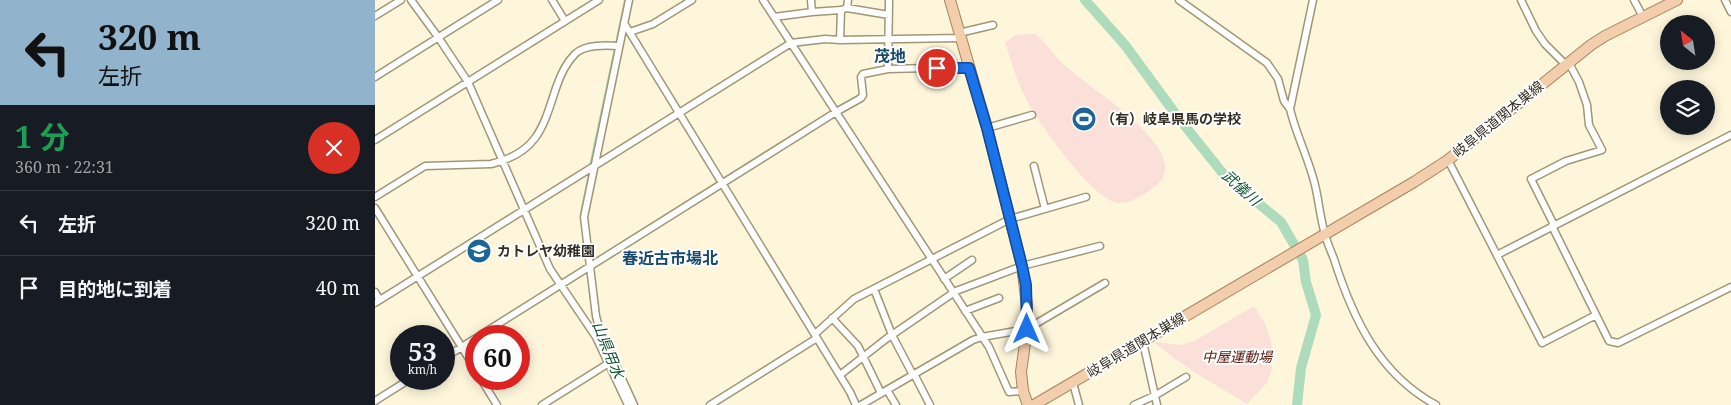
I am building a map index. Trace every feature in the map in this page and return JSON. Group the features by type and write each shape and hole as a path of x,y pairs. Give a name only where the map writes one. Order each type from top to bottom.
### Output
{"main road":[{"path":"950,0 987,128 1026,285 1027,329 1021,372 1023,392 1028,405"},
{"name":"岐阜県道関本巣線","path":"1034,405 1448,160 1605,36 1677,0"}],"street":[{"path":"375,16 401,0"},
{"path":"411,0 439,37 468,82 550,269 598,334 635,405"},
{"path":"375,77 498,0"},
{"path":"552,0 565,21"},
{"path":"375,140 599,0"},
{"path":"628,405 598,334 584,217 616,46 629,0"},
{"path":"630,32 653,24 692,0"},
{"path":"763,0 989,347 1009,392 1023,392"},
{"path":"811,0 812,12"},
{"path":"840,40 844,9 848,0"},
{"path":"888,69 889,0"},
{"path":"1179,0 1267,63 1278,79 1284,101 1290,109 1315,185 1322,236 1344,291 1383,363 1422,398 1436,405"},
{"path":"1290,109 1313,0"},
{"path":"1521,0 1536,31 1545,44 1568,64 1579,82 1587,105 1589,124 1602,150 1566,161 1531,179 1609,341 1618,343 1731,287"},
{"path":"1634,0 1643,17"},
{"path":"1725,0 1731,12"},
{"path":"774,17 844,9 889,15"},
{"path":"624,23 851,392 855,405"},
{"path":"375,292 377,301 791,43 825,38 840,40 889,39 959,35 993,25"},
{"path":"375,197 425,166 477,166 502,162 526,148 535,140 544,126 559,78 575,54 592,47 616,46"},
{"path":"497,325 861,98 863,95 861,77 863,74 888,69 969,68"},
{"path":"987,128 1032,115"},
{"path":"1497,254 1731,135"},
{"path":"1448,160 1542,342 1596,315"},
{"path":"1034,166 1045,209"},
{"path":"710,405 816,336 832,318 854,299 1010,219 1087,197"},
{"path":"375,208 465,352"},
{"path":"840,374 953,293 1022,266 1100,246"},
{"path":"944,279 972,260"},
{"path":"861,405 973,340 982,336 1027,329 1105,283"},
{"path":"874,289 892,335 930,405"},
{"path":"965,311 999,298"},
{"path":"832,318 858,346 884,392 895,405"},
{"path":"1143,342 1157,405"},
{"path":"455,351 465,345"},
{"path":"542,405 609,363"},
{"path":"1134,405 1156,395 1186,377"},
{"path":"1073,383 1079,405"},
{"path":"375,401 392,390"},
{"path":"488,390 497,405"}],"green space":[{"name":"（有）岐阜県馬の学校","path":"1027,34 1038,36 1064,65 1121,110 1149,136 1165,163 1164,175 1161,180 1146,193 1127,202 1114,202 1090,184 1063,154 1029,105 1018,81 1005,43 1015,35"},
{"name":"中屋運動場","path":"1254,306 1265,323 1272,345 1272,369 1267,383 1247,404 1187,367 1154,342 1181,345 1196,340"}],"waterway":[{"name":"山県用水","path":"590,166 625,0"},
{"name":"武儀川","path":"1085,0 1125,45 1177,116 1225,176 1281,222 1303,260 1306,282 1316,315 1301,368 1297,405"},
{"name":"山県用水","path":"587,265 581,213 589,174"},
{"name":"山県用水","path":"595,322 597,332"}],"place":[{"name":"（有）岐阜県馬の学校","path":"1084,119"},
{"name":"カトレヤ幼稚園","path":"479,251"}],"district":[{"name":"茂地","path":"890,56"},
{"name":"春近古市場北","path":"670,258"}],"route":[{"path":"937,68 969,68 987,128 1022,266 1026,285 1027,329"}]}
